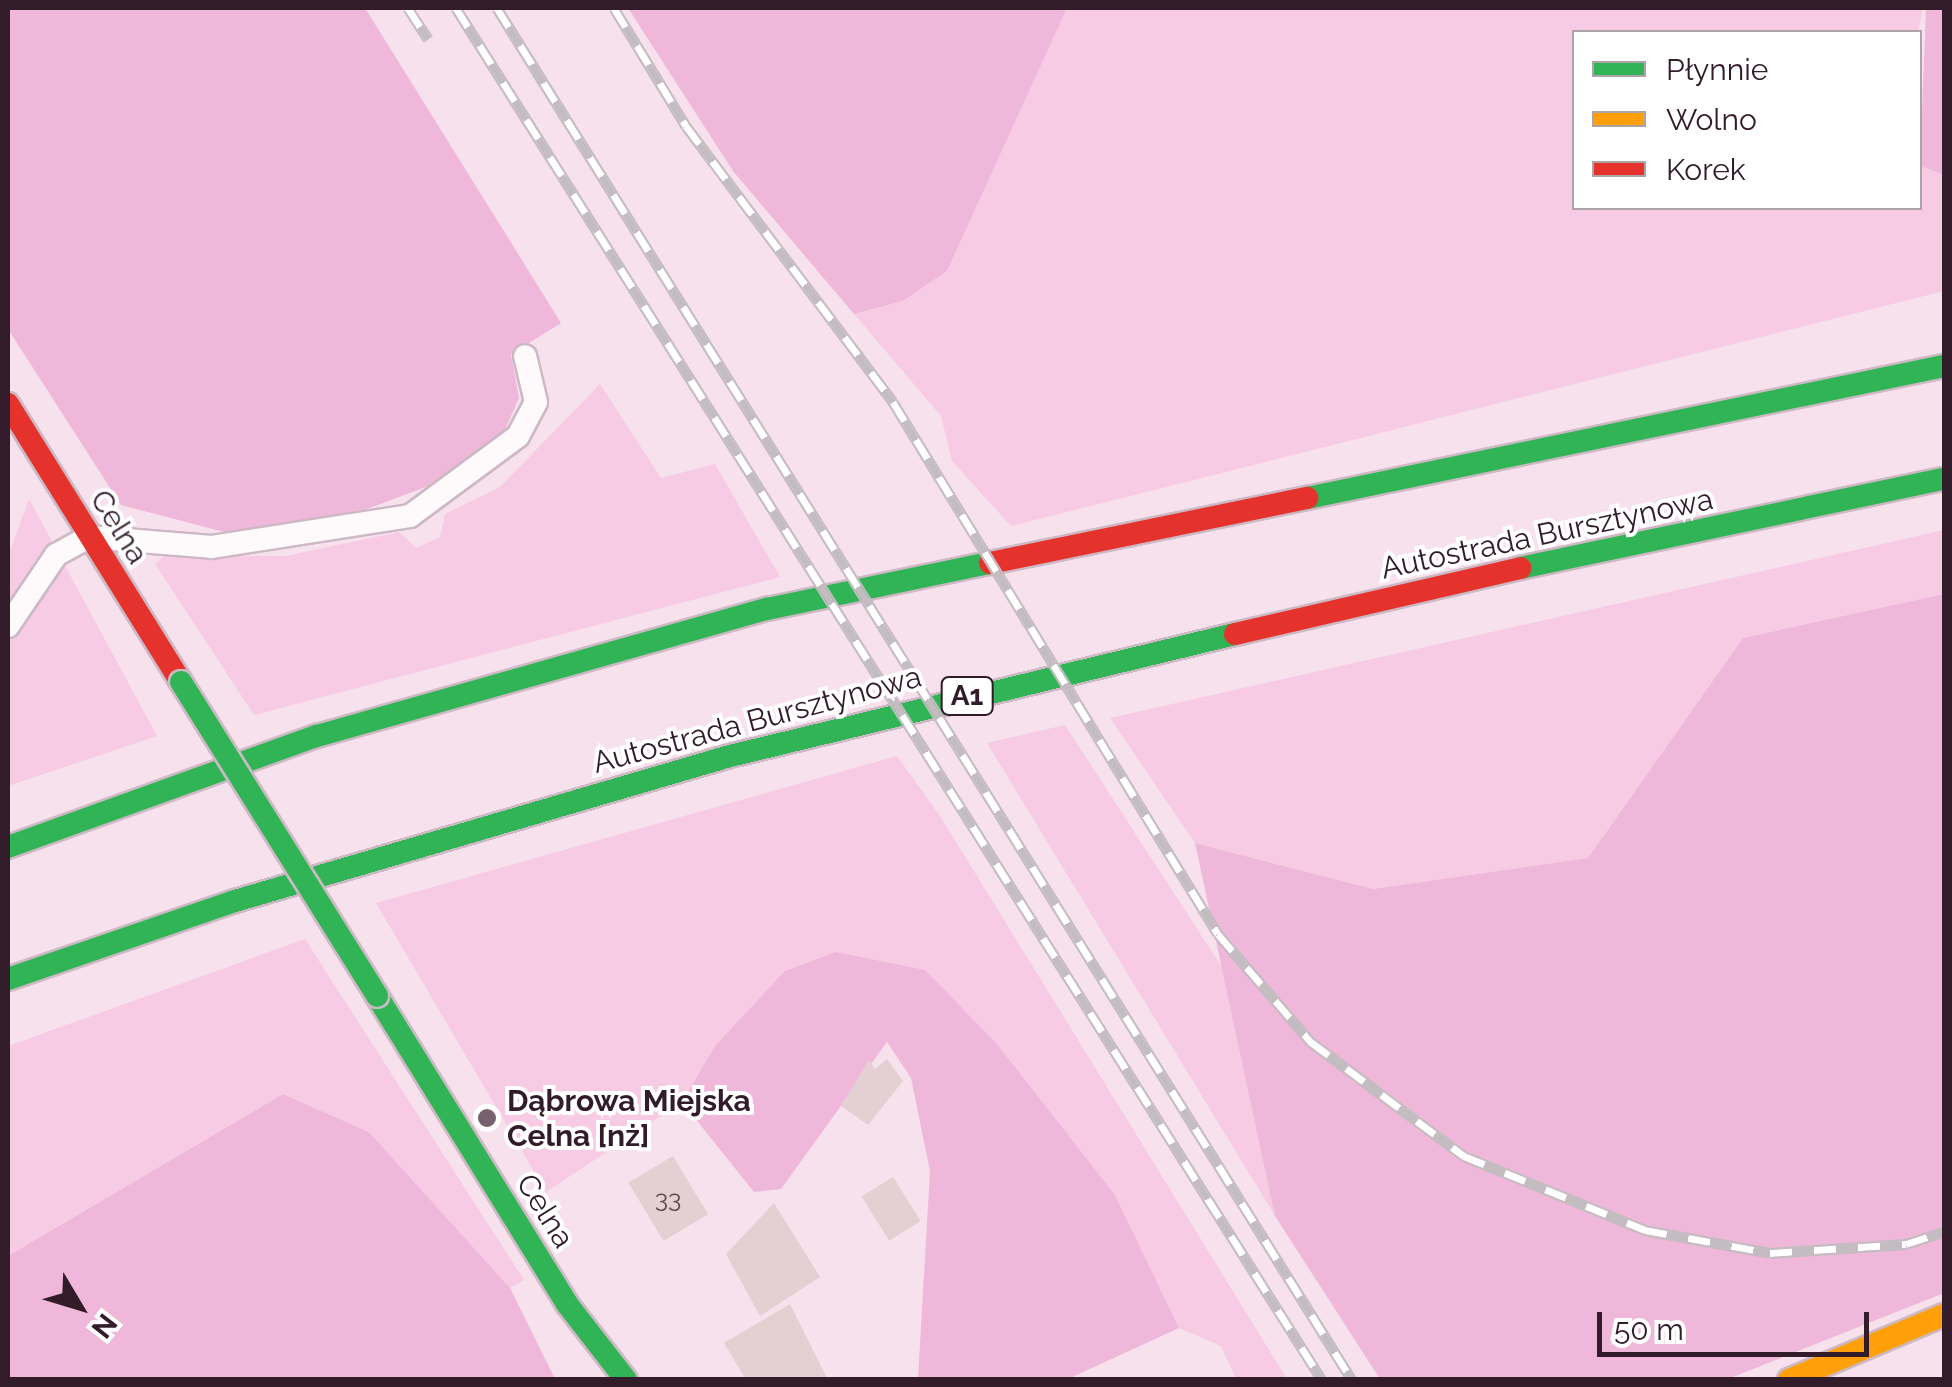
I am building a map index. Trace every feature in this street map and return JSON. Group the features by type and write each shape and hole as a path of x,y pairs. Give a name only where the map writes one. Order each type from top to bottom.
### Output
{"main road":[{"path":"8,846 317,736 767,609 1944,366"},
{"name":"Celna","path":"8,404 567,1304 626,1380"},
{"name":"Autostrada Bursztynowa","path":"8,979 326,873 750,751 1456,580 1944,478"},
{"name":"Celna","path":"567,1304 592,1380"},
{"path":"1789,1380 1944,1315"}],"lane":[{"path":"8,626 56,555 89,537 212,548 410,516 518,436 536,402 525,356"}],"shaded area":[{"path":"8,8 365,8 561,323 511,354 519,398 500,441 468,471 338,520 228,533 121,505 8,329"},
{"path":"628,8 1067,8 947,271 903,301 854,314 733,171"},
{"path":"1067,8 1923,8 1918,30 1572,30 1572,210 1922,210 1922,167 1944,175 1944,291 1011,526 952,461 941,416 854,314 903,301 947,271"},
{"path":"1926,8 1944,8 1944,175 1922,167"},
{"path":"600,384 661,478 715,464 780,577 254,715 155,564 164,556 286,556 399,532 416,548 440,537 445,514 500,487"},
{"path":"29,499 157,736 8,786 8,556"},
{"path":"1944,530 1944,594 1743,638 1588,858 1373,889 1195,843 1110,718"},
{"path":"1944,594 1944,1293 1728,1379 1380,1379 1275,1216 1195,843 1373,889 1588,858 1743,638"},
{"path":"1065,725 1227,975 1275,1216 987,743"},
{"path":"897,756 940,816 1287,1379 1236,1379 1221,1346 1179,1328 1115,1195 925,970 715,1046 682,1102 546,1192 376,903"},
{"path":"305,939 524,1280 510,1288 369,1132 283,1094 8,1256 8,1046"},
{"path":"836,952 925,970 996,1043 1115,1195 1179,1328 1068,1379 918,1379 930,1171 911,1078 887,1042 781,1189 754,1192 682,1102 715,1046 785,971"},
{"path":"283,1094 369,1132 510,1288 555,1379 8,1379 8,1256"}],"building":[{"path":"887,1059 903,1081 868,1125 841,1106 869,1060 875,1069"},
{"path":"673,1156 708,1214 663,1241 628,1183"},
{"path":"893,1177 921,1221 889,1241 862,1197"},
{"path":"774,1203 820,1277 760,1316 726,1254"},
{"path":"790,1304 828,1380 746,1380 724,1343"}],"railway":[{"path":"408,8 428,39"},
{"path":"456,8 1322,1380"},
{"path":"497,8 1352,1380"},
{"path":"614,8 686,126 893,402 1218,934 1311,1042 1464,1156 1645,1230 1770,1253 1906,1244 1944,1232"}],"traffic: fast":[{"path":"1307,498 1944,366"},
{"path":"1520,568 1944,479"},
{"path":"8,847 317,736 767,609 990,563"},
{"path":"8,979 235,901 730,756 1235,634"},
{"path":"181,682 377,996"},
{"path":"377,996 567,1304 626,1380"}],"traffic: slow":[{"path":"1789,1380 1944,1315"}],"traffic: jam":[{"path":"8,404 181,682"},
{"path":"990,563 1307,498"},
{"path":"1235,634 1520,568"}],"place":[{"name":"Dąbrowa Miejska Celna [nż]","path":"487,1118"}]}
